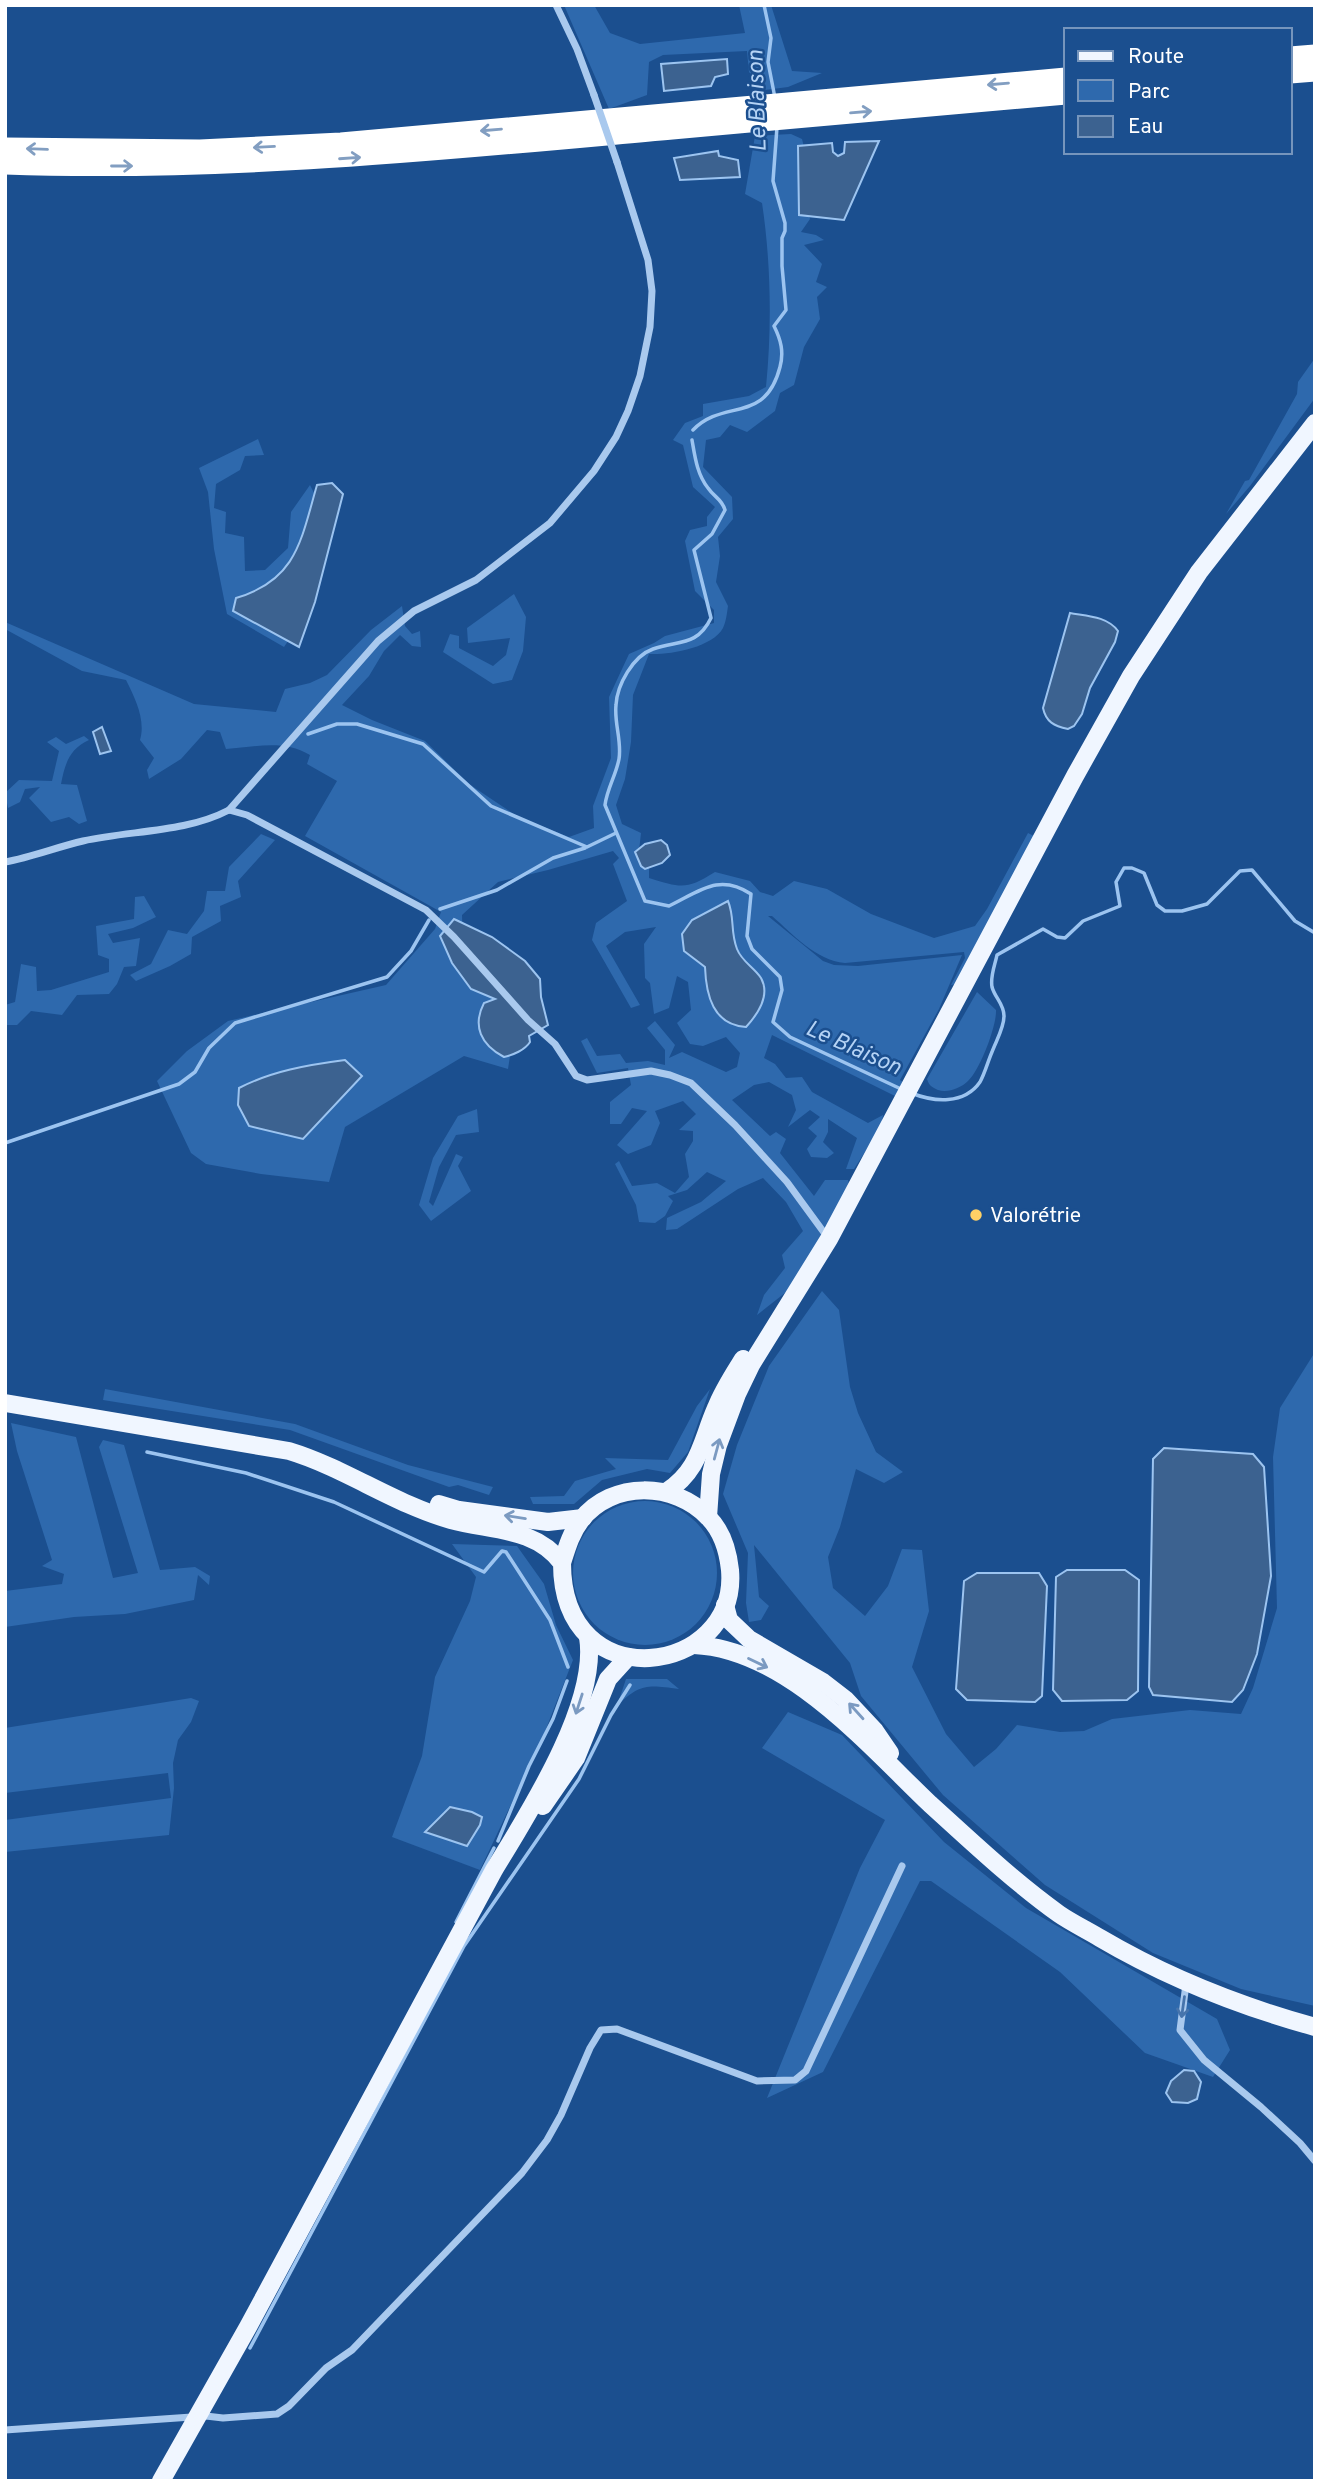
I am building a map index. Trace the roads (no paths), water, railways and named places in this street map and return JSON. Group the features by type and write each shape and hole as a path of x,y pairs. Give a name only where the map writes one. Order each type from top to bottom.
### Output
{"highway":[{"path":"1292,57 1315,55"},
{"path":"1292,73 1315,71"},
{"path":"5,164 127,166 271,163 453,150 1064,78"},
{"path":"793,110 1064,94"},
{"path":"5,148 98,150 273,147 755,114"}],"main road":[{"path":"708,1517 711,1474 728,1415 751,1365 829,1239 1131,676 1199,572 1315,423"},
{"path":"666,1492 692,1469 725,1387 743,1359 786,1308"},
{"path":"5,1403 289,1451 412,1496 459,1510 548,1522 583,1518"},
{"path":"343,1471 418,1508 450,1520 526,1535 541,1542 562,1563"},
{"path":"647,1489 686,1499 708,1517 720,1534 729,1556 731,1579 725,1605 712,1627 694,1645 671,1655 649,1659 628,1657 607,1650 588,1637 570,1613 562,1586 562,1563 570,1537 583,1518 604,1501 624,1492 647,1489"},
{"path":"725,1605 729,1620 749,1639 823,1682 845,1699 875,1731 929,1802"},
{"path":"161,2481 230,2370 248,2327 494,1870 559,1757 589,1668 591,1651 588,1637"},
{"path":"694,1645 711,1645 736,1652 780,1674 818,1698 998,1866 1061,1915 1186,1983 1235,2003 1315,2027"},
{"path":"494,1870 565,1776 585,1738 608,1679 628,1657"},
{"path":"172,2481 201,2416"}],"street":[{"path":"5,862 81,841 192,824 229,810 378,641 414,611 476,580 551,523 594,471 616,438 640,376 650,327 652,291 648,260 594,95 577,49 556,5"},
{"path":"229,810 247,815 426,910 454,937 528,1020 555,1044 576,1076 587,1080 651,1071 691,1083 787,1182 829,1239"},
{"path":"5,2430 201,2416 223,2418 277,2414 289,2406 326,2368 352,2350 522,2173 547,2140 561,2115 590,2048 601,2030 617,2029 757,2081 794,2080 806,2071 902,1866"},
{"path":"1186,1983 1180,2031 1204,2060 1261,2107 1300,2143 1315,2161"}],"water":[{"path":"727,59 728,74 715,77 711,86 664,91 661,64"},
{"path":"879,141 844,220 799,215 798,146 832,143 833,152 838,156 844,153 845,142"},
{"path":"718,151 719,156 738,160 740,177 680,180 674,158"},
{"path":"332,483 343,494 315,602 299,647 233,611 236,598 256,590 284,569 300,540 317,485"},
{"path":"1070,613 1108,622 1118,631 1115,642 1090,688 1082,714 1074,726 1068,729 1051,723 1043,708"},
{"path":"102,727 111,751 100,754 93,732"},
{"path":"661,840 667,845 670,855 662,863 645,869 635,852 645,844"},
{"path":"728,901 737,949 764,985 761,1005 746,1027 726,1021 719,1015 713,1007 707,988 705,967 684,951 682,934 692,920"},
{"path":"454,919 492,937 525,961 540,979 548,1025 529,1036 530,1042 522,1050 504,1057 484,1041 479,1027 480,1011 484,1003 495,999 471,989 452,963 440,936"},
{"path":"345,1060 362,1076 303,1139 249,1126 238,1105 239,1088 290,1070"},
{"path":"1164,1448 1253,1454 1264,1467 1271,1576 1257,1654 1243,1690 1232,1702 1153,1695 1149,1687 1153,1459"},
{"path":"1067,1570 1125,1570 1139,1580 1138,1691 1127,1700 1062,1701 1053,1690 1056,1577"},
{"path":"977,1573 1039,1573 1047,1586 1042,1696 1035,1702 967,1700 956,1689 964,1581"},
{"path":"450,1807 482,1817 467,1846 425,1832"},
{"path":"1184,2070 1194,2071 1201,2082 1197,2099 1188,2103 1172,2102 1166,2093 1171,2081"}],"waterway":[{"name":"Le Blaison","path":"764,5 771,38 768,62 775,98"},
{"name":"Le Blaison","path":"693,430 705,420 754,404 764,397 773,385 780,367 781,346 774,326 786,310 782,266 785,223 773,181 777,127"},
{"name":"Le Blaison","path":"692,440 701,477 725,510 712,534 694,550 711,618 700,634 686,641 653,649 639,658 627,672 619,689 616,705 619,759 605,805 645,901 669,906 700,890 719,885 740,888 751,894 747,936 752,949 780,977 782,990 773,1022 790,1037 901,1089"},
{"path":"308,734 337,724 357,724 423,744 491,806 587,847 616,833"},
{"path":"440,909 497,890 553,858 585,848"},
{"name":"Le Blaison","path":"911,1093 948,1100 966,1095 980,1082 1004,1021 1003,1008 993,991 992,983 997,955 1043,929 1057,937 1065,938 1083,921 1120,906 1116,882 1124,868 1144,873 1157,905 1165,911 1182,911 1207,904 1240,871 1252,870 1295,921 1315,933"},
{"path":"5,1143 179,1084 195,1072 209,1048 235,1023 387,977 411,951 429,920"},
{"path":"147,1452 246,1473 334,1502 484,1572 502,1551 506,1552 550,1620 568,1667"},
{"path":"498,1841 529,1766 553,1719 567,1681"},
{"path":"250,2348 464,1946 579,1779 611,1715 630,1685"},
{"path":"456,1922 494,1848"}],"place":[{"name":"Valorétrie","path":"976,1215"}]}
